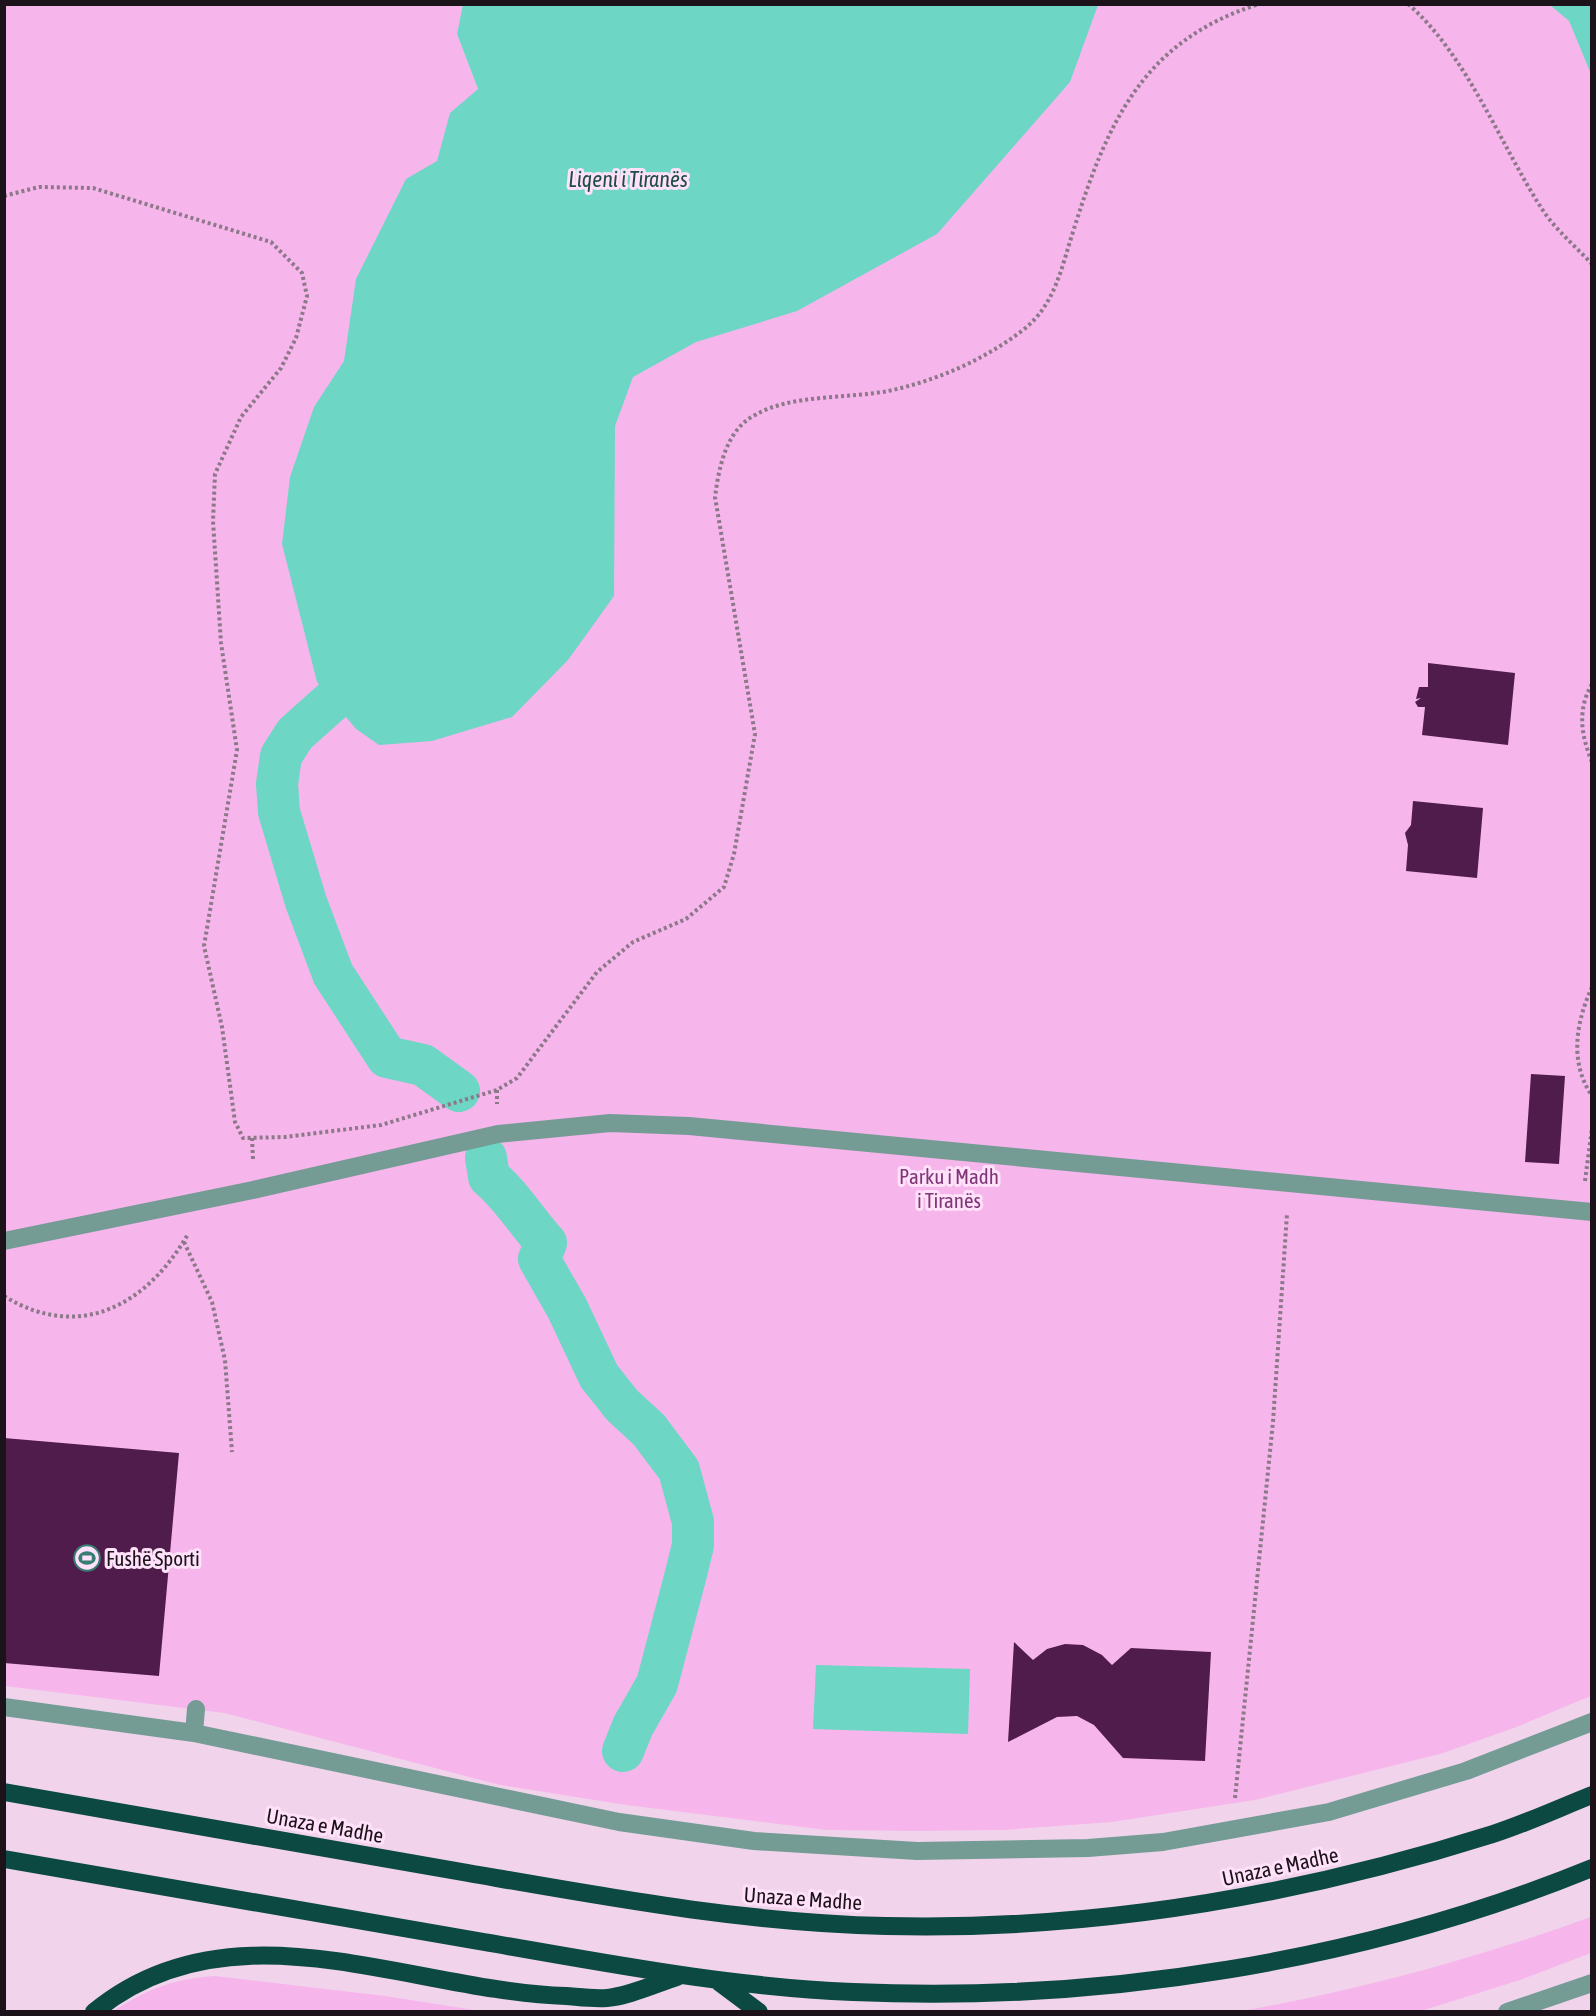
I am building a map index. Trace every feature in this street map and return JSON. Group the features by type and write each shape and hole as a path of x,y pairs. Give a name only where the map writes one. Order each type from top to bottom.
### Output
{"highway":[{"name":"Unaza e Madhe","path":"4,1792 632,1901 803,1922 887,1926 1064,1921 1248,1898 1359,1872 1496,1833 1592,1796"},
{"path":"4,1859 681,1976 855,1993 1030,1991 1123,1985 1322,1951 1430,1923 1544,1887 1592,1868"},
{"path":"94,2012 123,1990 175,1967 211,1958 248,1954 292,1955 529,1995 608,1998 681,1976"},
{"path":"717,1981 759,2012"}],"street":[{"path":"4,1241 498,1134 610,1123 689,1126 1587,1212"},
{"path":"4,1707 194,1733 619,1822 754,1841 917,1851 1088,1848 1163,1842 1329,1812 1466,1771 1592,1722"},
{"path":"194,1733 196,1709"},
{"path":"1507,2012 1592,1983"}],"path":[{"path":"4,196 39,187 93,188 271,242 302,273 307,296 296,338 281,368 241,417 215,474 213,521 220,643 237,750 204,946 222,1027 235,1122 243,1137 285,1137 381,1125 497,1090 517,1078 597,972 633,942 686,919 724,887 734,854 755,734 715,497 718,473 739,427 754,415 775,407 888,391 946,375 1001,345 1035,321 1055,290 1099,153 1136,90 1159,61 1183,39 1210,23 1259,4"},
{"path":"1408,4 1447,49 1473,88 1544,212 1592,264"},
{"path":"1592,684 1583,704 1581,723 1592,762"},
{"path":"1592,987 1582,1013 1576,1044 1581,1074 1592,1096"},
{"path":"1587,1212 1592,1128"},
{"path":"1232,1829 1273,1422 1289,1183"},
{"path":"4,1296 43,1313 76,1317 97,1314 124,1303 148,1288 183,1242 208,1198"},
{"path":"183,1242 212,1302 225,1360 232,1452"}],"green space":[{"name":"Parku i Madh i Tiranës","path":"1550,4 1569,21 1592,74 1591,1696 1514,1728 1440,1754 1255,1800 1112,1822 1003,1830 914,1831 826,1830 626,1805 500,1785 224,1713 5,1686 5,5 463,5 457,34 478,89 1098,5"},
{"path":"1591,1917 1591,1953 1520,1980 1421,2011 1241,2011 1286,2003 1418,1972"},
{"path":"215,1976 385,1996 481,2011 112,2012 136,1997 161,1986 187,1979"}],"water":[{"name":"Liqeni i Tiranës","path":"463,4 1098,5 1070,82 937,234 797,311 696,342 633,377 615,426 614,596 568,660 512,717 432,741 379,745 356,729 317,682 282,544 290,477 314,407 344,361 356,279 406,179 437,161 450,113 478,89 457,34"},
{"path":"1550,5 1591,5 1591,74 1569,21"},
{"path":"816,1665 970,1669 968,1734 813,1729"}],"building":[{"path":"1428,663 1515,673 1508,745 1422,735 1425,707 1418,707 1415,702 1421,698 1416,699 1419,687 1428,687"},
{"path":"1413,801 1483,808 1477,878 1406,871 1408,845 1405,833 1411,825"},
{"path":"1531,1074 1565,1076 1559,1164 1525,1162"},
{"name":"Fushë Sporti","path":"4,1438 179,1453 159,1676 4,1663"},
{"path":"1014,1642 1033,1660 1047,1649 1065,1644 1083,1645 1102,1655 1112,1665 1131,1648 1211,1652 1205,1761 1123,1758 1094,1725 1077,1716 1057,1717 1008,1742"}],"waterway":[{"path":"332,701 295,734 281,756 277,784 279,812 306,902 333,974 387,1057 423,1065 459,1091"},
{"path":"486,1158 489,1177 546,1243 539,1259 567,1308 599,1376 622,1405 649,1430 679,1470 693,1522 693,1545 657,1684 633,1726 623,1751"}],"place":[{"name":"Fushë Sporti","path":"87,1558"}]}
